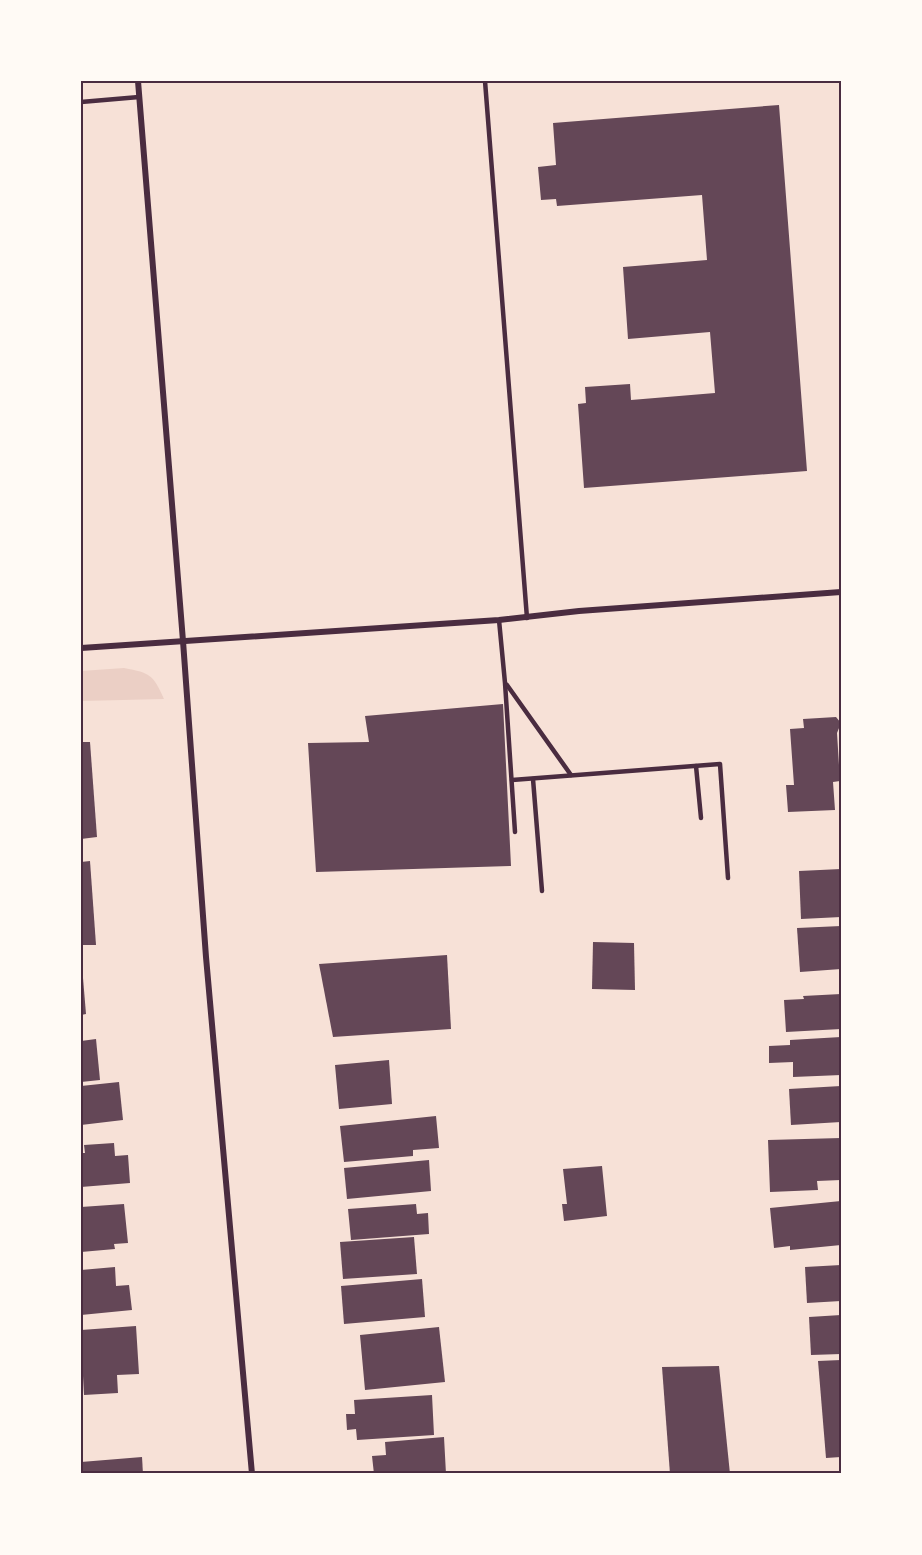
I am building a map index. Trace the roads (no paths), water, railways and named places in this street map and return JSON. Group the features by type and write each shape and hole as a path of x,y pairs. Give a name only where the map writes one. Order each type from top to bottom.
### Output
{"street":[{"path":"138,81 206,957 252,1474"},
{"path":"527,618 579,611 841,592"},
{"path":"81,648 499,620"}],"lane":[{"path":"485,81 527,618 499,620 515,832"},
{"path":"81,102 139,97"},
{"path":"505,683 571,775"},
{"path":"512,780 720,764 728,878"},
{"path":"696,766 701,818"},
{"path":"533,778 542,891"}]}
